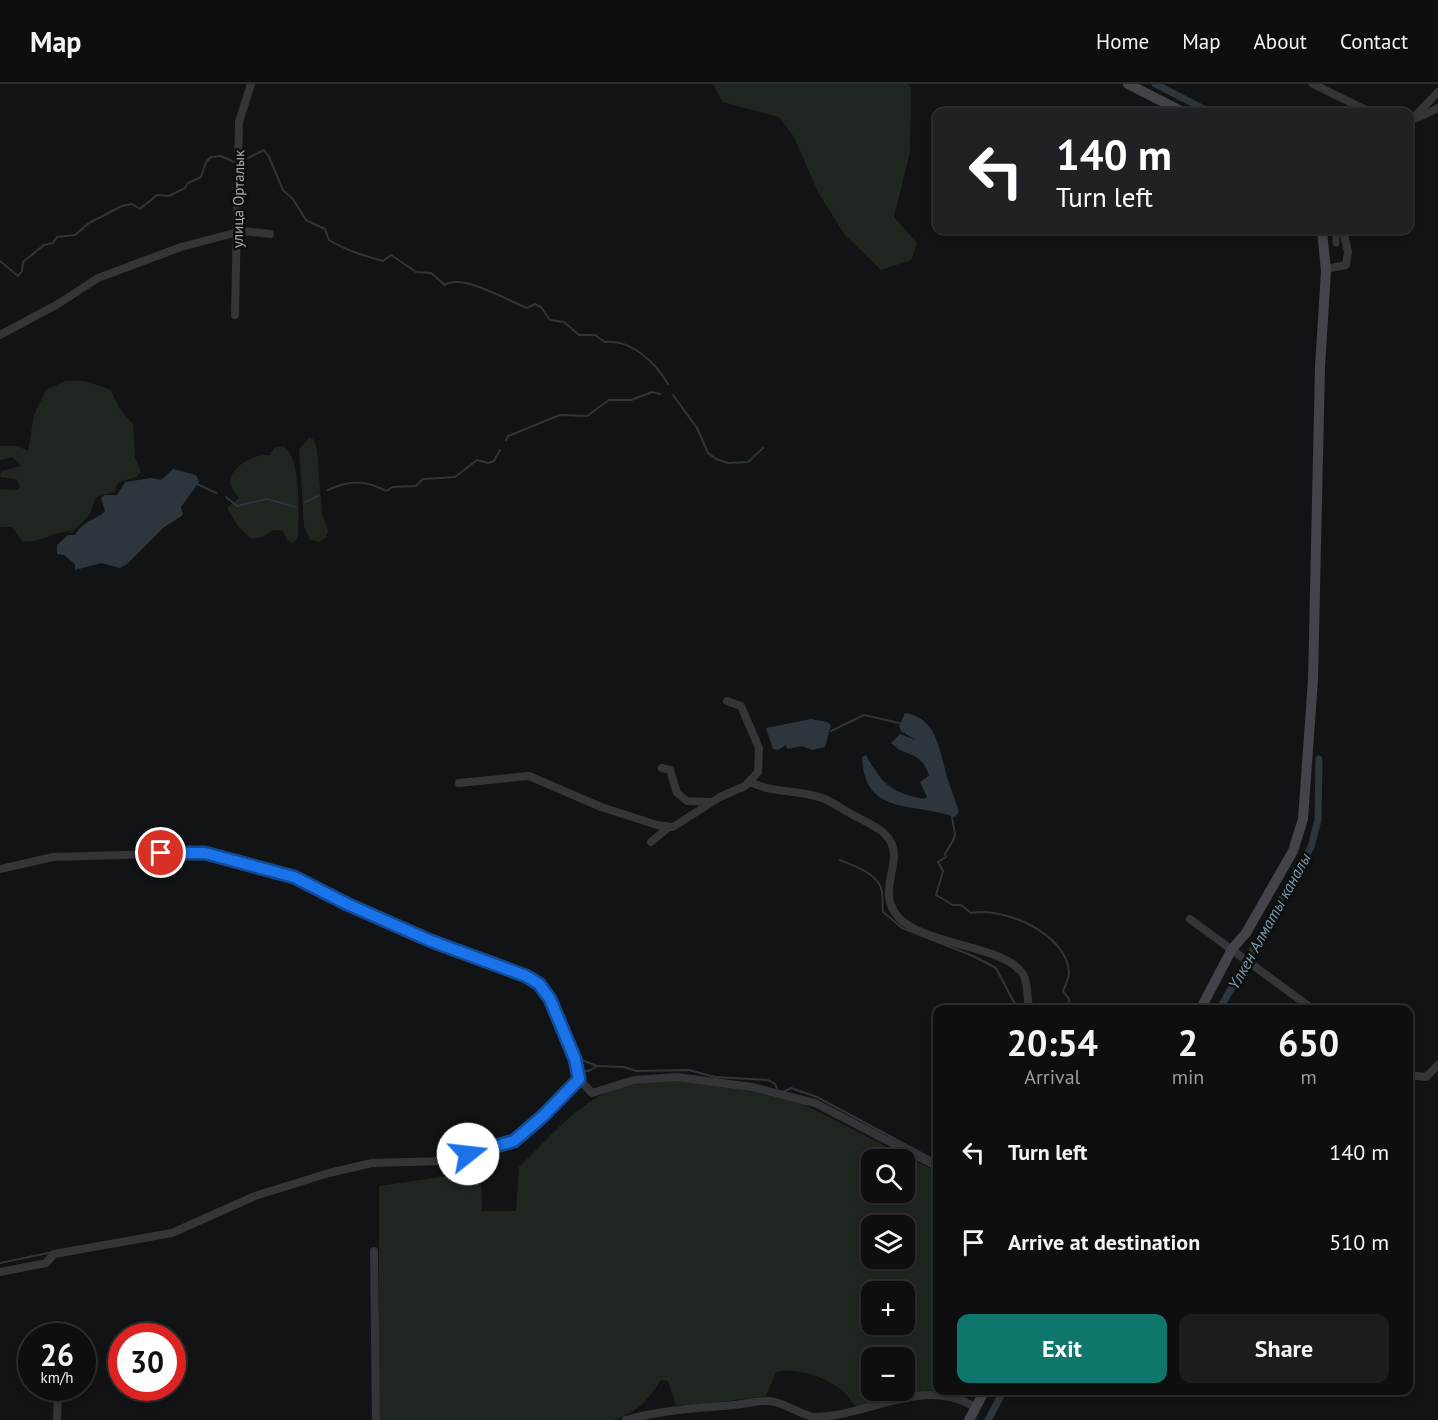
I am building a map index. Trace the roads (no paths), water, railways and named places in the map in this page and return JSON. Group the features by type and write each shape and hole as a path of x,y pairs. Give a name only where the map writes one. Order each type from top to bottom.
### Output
{"street":[{"name":"улица Орталык","path":"235,315 239,122 251,84"},
{"path":"1128,84 1175,108"},
{"path":"1313,84 1362,108"},
{"path":"1413,120 1438,92"},
{"path":"1413,120 1438,108"},
{"path":"0,335 58,304 98,278 181,247 238,232 270,234"},
{"path":"1203,1005 1293,851 1303,819 1315,632 1320,377 1326,269 1322,234"},
{"path":"1326,269 1346,265 1348,252 1344,234"},
{"path":"459,783 529,776 601,807 669,827 679,825 712,802 750,782 758,772 759,748 741,706 727,701"},
{"path":"662,768 670,770 677,793 687,801 712,802"},
{"path":"750,782 774,792 781,790 825,799 884,832 893,848 888,899 900,918 953,944 998,957 1016,967 1024,976 1029,1005"},
{"path":"651,842 669,827"},
{"path":"0,869 53,857 192,852 205,853 294,877 376,917 431,941 501,965 539,984 556,1014 575,1059 579,1079 592,1093 634,1080 677,1077 752,1087 803,1098 933,1164"},
{"path":"1190,919 1308,1005"},
{"path":"1413,1076 1426,1077 1438,1065"},
{"path":"0,1272 46,1263 54,1254 172,1233 255,1196 329,1173 372,1163 445,1161 514,1141 543,1116 579,1079"},
{"path":"374,1251 376,1420"},
{"path":"626,1420 677,1410 763,1401 782,1403 815,1418 844,1414 924,1393 933,1394"},
{"path":"941,1395 958,1397 975,1407"},
{"path":"969,1420 982,1395"},
{"path":"57,1420 58,1401"}],"waterway":[{"name":"Үлкен Алматы каналы","path":"1155,84 1202,108"},
{"path":"248,158 264,150 283,190 293,199 306,220 325,229 329,240 336,244 383,261 391,255 416,272 431,273 445,285 453,282 473,285 527,308 535,304 541,307 550,320 564,322 579,335 595,335 605,342 615,342 633,348 657,368 668,384"},
{"path":"0,261 18,276 22,271 23,262 44,245 53,243 57,237 75,235 89,223 122,206 132,204 140,209 157,195 169,196 185,188 188,183 201,177 206,162 211,157 221,156 234,162"},
{"name":"Үлкен Алматы каналы","path":"1336,234 1336,243"},
{"path":"506,440 508,436 560,415 587,416 609,400 631,400 652,392 660,394"},
{"path":"673,395 697,428 708,453 716,459 728,463 748,462 763,448"},
{"path":"328,490 344,484 365,483 386,491 393,487 416,486 423,479 455,477 477,460 488,463 494,461 500,450"},
{"path":"197,484 216,493"},
{"path":"305,502 318,496"},
{"path":"226,497 237,506 267,499 296,507"},
{"path":"831,731 864,715 899,723"},
{"name":"Үлкен Алматы каналы","path":"1222,1005 1311,847 1318,820 1319,759"},
{"path":"952,816 955,835 945,854 946,857 938,862 943,871 936,895 953,905 961,905 971,913 1000,914 1032,926 1046,935 1058,946 1066,959 1069,975 1063,991 1069,999 1070,1005"},
{"path":"840,860 859,868 877,880 882,892 883,912 902,928 973,956 996,968 1015,1005"},
{"path":"579,1059 597,1066 624,1067 636,1071 689,1070 715,1077 768,1080 775,1084 778,1091"},
{"path":"560,1093 576,1071 589,1071 597,1066"},
{"path":"783,1092 791,1088 817,1097 933,1159"},
{"path":"0,1263 53,1252"},
{"name":"Үлкен Алматы каналы","path":"988,1420 1001,1395"}]}
